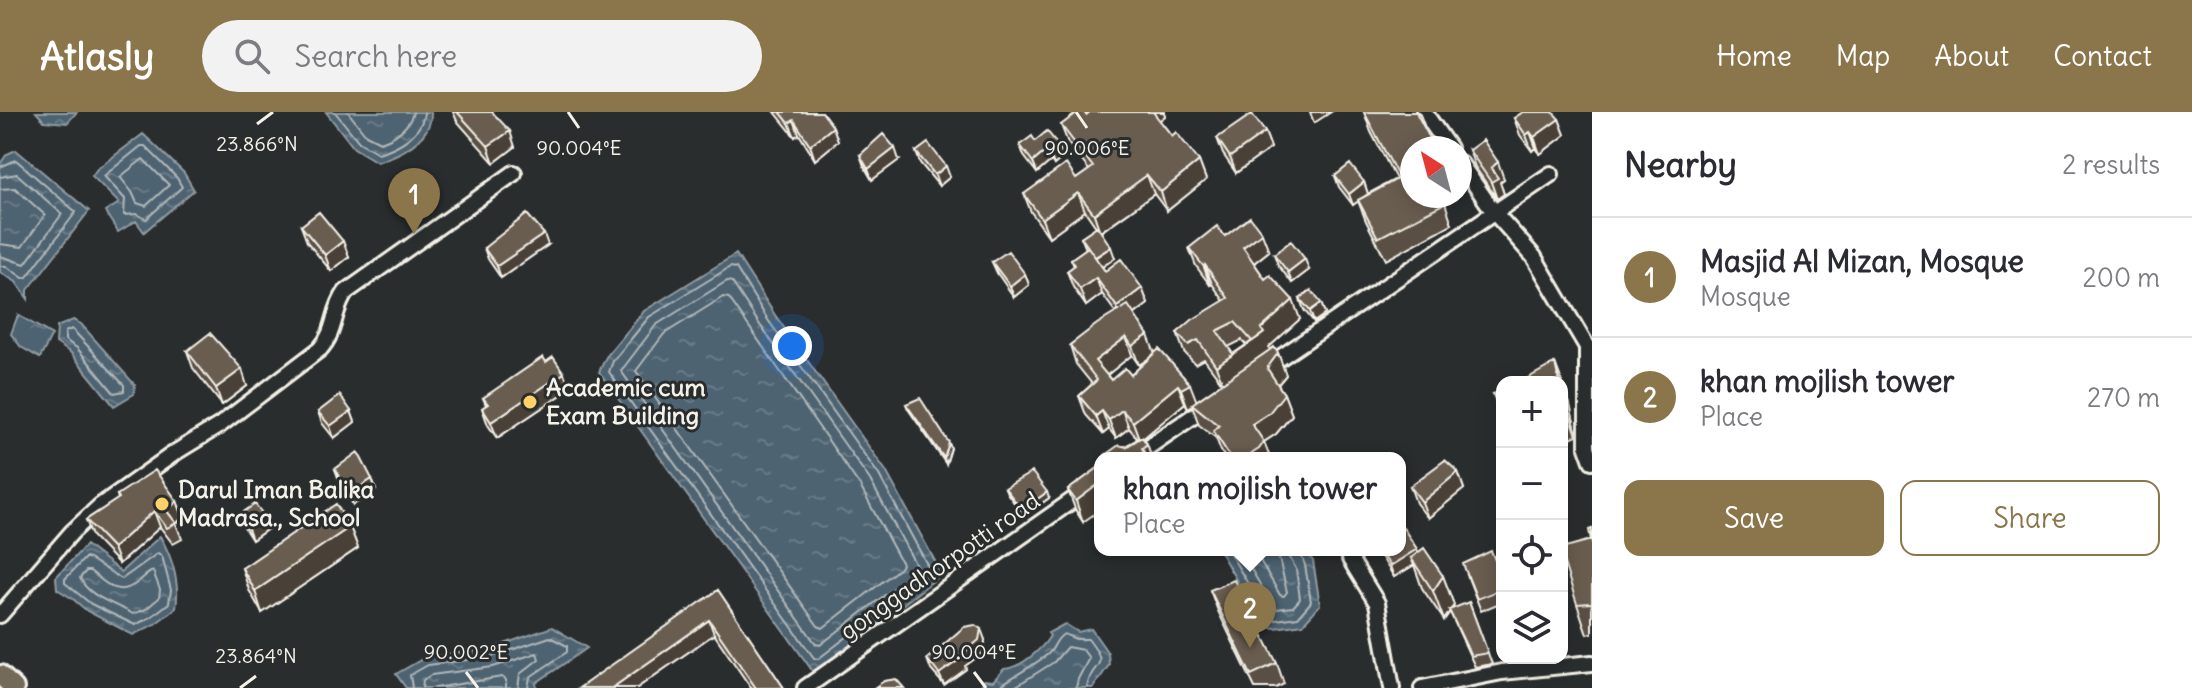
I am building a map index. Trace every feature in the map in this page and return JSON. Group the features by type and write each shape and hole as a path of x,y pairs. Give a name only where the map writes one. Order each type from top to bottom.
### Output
{"main road":[{"path":"0,675 14,688"}],"street":[{"path":"1424,112 1441,136"},
{"path":"0,615 72,532 100,506 220,425 320,349 330,337 338,303 346,292 514,173"},
{"path":"1255,374 1551,174"},
{"path":"1472,180 1494,212 1534,257 1587,347 1587,447 1592,461"},
{"path":"1141,452 1229,392"},
{"name":"gonggadhorpotti road","path":"805,688 1094,485"},
{"path":"1350,559 1377,603 1392,688"},
{"path":"1422,688 1502,672 1592,663"}],"water":[{"path":"36,112 77,112 67,123 44,121"},
{"path":"326,112 431,112 426,131 413,145 377,162 354,148"},
{"path":"143,134 184,173 194,190 144,232 136,221 118,232 105,212 119,203 92,176"},
{"path":"16,150 89,211 28,290 28,299 16,282 0,272 0,164 7,154"},
{"path":"736,254 775,315 886,471 942,574 814,673 599,372 606,357 644,311"},
{"path":"18,315 52,335 40,358 21,347 11,334"},
{"path":"73,320 81,324 135,385 134,394 114,406 71,353 56,343 57,327"},
{"path":"160,536 174,571 177,599 176,608 155,624 133,635 87,611 57,589 56,577 86,545 121,572"},
{"path":"1222,556 1309,556 1313,561 1320,605 1303,624 1275,628 1262,625"},
{"path":"1065,624 1078,632 1091,629 1108,653 1109,665 1093,688 975,688 981,686 984,680 993,681 1004,669 1030,657 1050,636 1048,633"},
{"path":"552,627 587,648 536,683 537,688 406,688 396,674 426,657 490,649"}],"building":[{"path":"457,112 492,112 510,131 488,146"},
{"path":"780,112 822,112 833,127 810,145 794,120 789,123"},
{"path":"1078,112 1086,115 1090,112 1153,112 1172,136 1176,132 1199,161 1161,192 1147,175 1094,214 1078,193 1042,219 1024,194 1066,164 1076,179 1093,167 1061,125"},
{"path":"1364,112 1419,112 1417,114 1429,136 1400,136 1400,208 1435,208 1378,238 1358,200 1399,178"},
{"path":"1523,112 1553,112 1559,119 1534,137 1530,132 1526,135 1514,118"},
{"path":"1252,114 1265,132 1230,157 1217,138"},
{"path":"1047,131 1059,146 1050,154 1047,150 1033,162 1020,145 1032,136 1035,141"},
{"path":"883,134 895,148 868,169 860,155"},
{"path":"1483,140 1498,162 1491,168 1498,178 1491,182 1472,154 1472,148"},
{"path":"928,143 946,166 935,175 916,152"},
{"path":"1350,164 1364,182 1349,194 1335,176"},
{"path":"319,212 343,241 325,255 301,226"},
{"path":"527,214 544,234 497,266 484,248"},
{"path":"1250,217 1262,233 1243,247 1265,279 1270,275 1293,300 1261,329 1264,333 1216,366 1198,340 1188,345 1177,333 1228,298 1189,248 1217,226 1225,236","holes":["1235,322 1252,341 1233,354 1217,331"]},
{"path":"1097,226 1111,247 1095,257 1081,237"},
{"path":"1291,241 1305,259 1288,272 1274,254"},
{"path":"1088,247 1105,271 1121,259 1142,288 1117,307 1096,278 1080,289 1067,271 1075,265 1071,259"},
{"path":"1008,251 1025,274 1010,286 992,262"},
{"path":"1311,290 1321,303 1310,311 1300,299"},
{"path":"1128,305 1148,335 1132,346 1126,337 1095,361 1111,380 1125,368 1131,375 1159,349 1190,384 1181,389 1178,385 1133,422 1122,410 1109,420 1102,411 1096,416 1079,396 1097,380 1070,345"},
{"path":"210,333 242,369 216,388 187,351"},
{"path":"1274,347 1278,353 1267,368 1284,394 1269,413 1252,424 1264,442 1254,452 1227,452 1213,430 1219,426 1192,404"},
{"path":"543,357 546,362 553,357 564,373 491,422 482,408 488,404 483,398"},
{"path":"1555,363 1558,376 1532,376"},
{"path":"340,395 351,411 330,426 318,412"},
{"path":"920,398 949,443 944,458 906,404"},
{"path":"1142,437 1147,444 1142,448 1144,452 1109,452 1119,445 1126,447"},
{"path":"358,452 372,479 349,494 335,469"},
{"path":"1445,460 1458,472 1422,502 1410,486"},
{"path":"155,470 177,501 167,511 176,523 167,528 154,511 113,548 86,520"},
{"path":"1094,471 1094,488 1076,501 1068,490"},
{"path":"1032,472 1047,492 1022,510 1005,488"},
{"path":"255,504 265,517 248,529 239,515"},
{"path":"336,504 350,527 255,591 242,568"},
{"path":"1592,529 1592,603 1577,604 1568,576 1568,546 1591,540 1589,530"},
{"path":"1406,532 1417,549 1406,556"},
{"path":"1424,548 1443,576 1433,591 1411,558"},
{"path":"1491,551 1496,562 1496,591 1477,599 1463,564"},
{"path":"1384,556 1406,556 1390,566"},
{"path":"1234,580 1277,663 1251,675 1210,590"},
{"path":"718,590 784,688 756,688 709,620 612,688 579,688"},
{"path":"1469,602 1488,653 1471,656 1449,610"},
{"path":"975,625 981,629 979,640 960,656 962,658 939,674 927,659 964,627"},
{"path":"896,679 904,688 874,688 884,681"}],"place":[{"name":"Masjid Al Mizan, Mosque","path":"414,234"},
{"name":"Academic cum Exam Building","path":"530,402"},
{"name":"Darul Iman Balika Madrasa., School","path":"162,504"},
{"name":"khan mojlish tower","path":"1250,648"}]}
